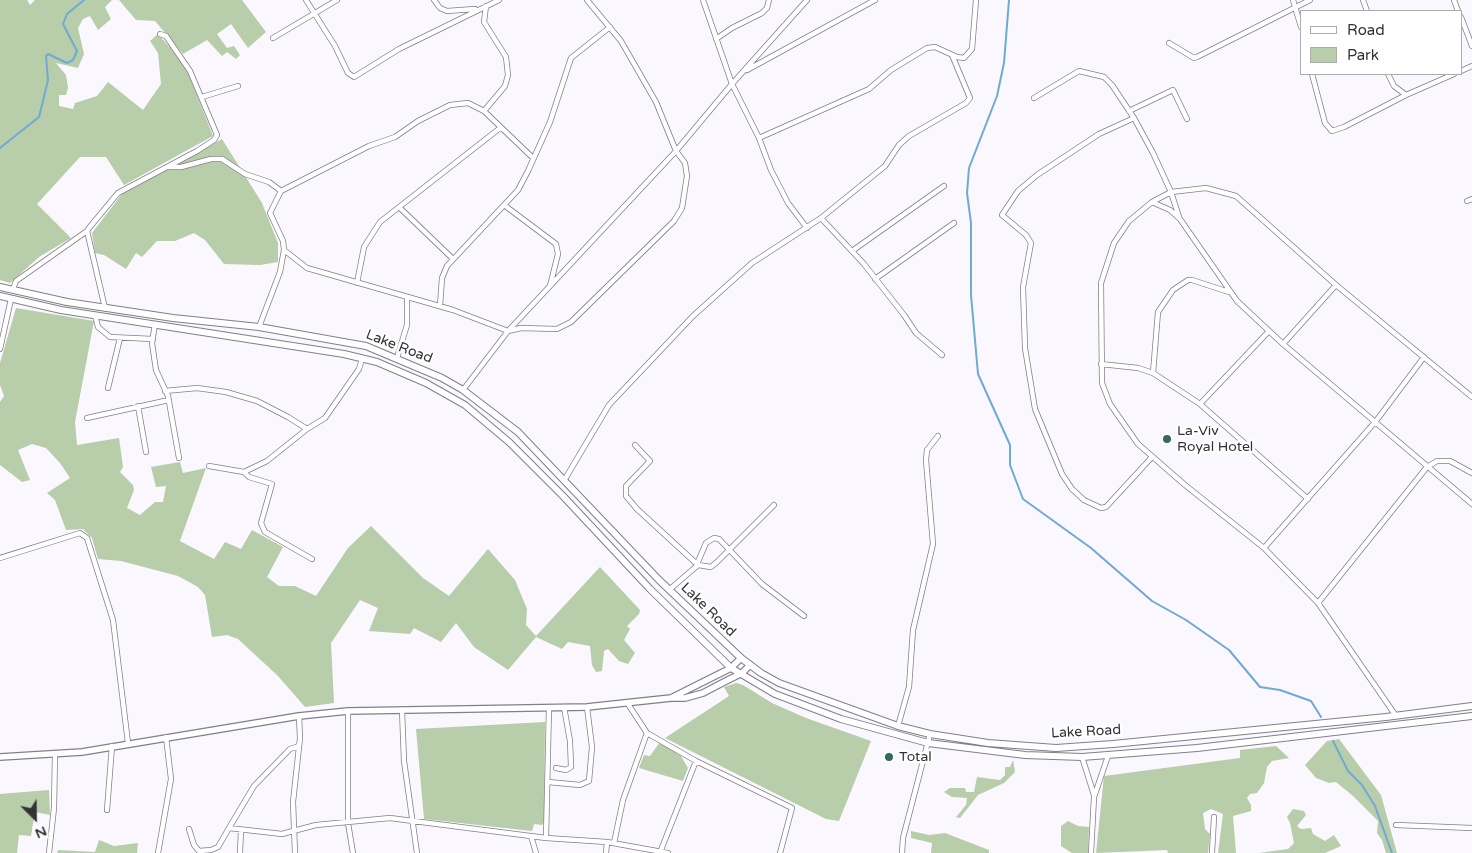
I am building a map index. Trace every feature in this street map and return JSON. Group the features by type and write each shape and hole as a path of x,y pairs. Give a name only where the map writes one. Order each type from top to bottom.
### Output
{"main road":[{"name":"Lake Road","path":"0,287 67,302 173,318 259,326 366,346 397,358 463,390 518,432 670,590 750,665 779,683 806,695 898,726 930,734 988,743 1056,748 1396,716 1472,706"},
{"name":"Lake Road","path":"0,296 95,316 251,338 362,359 426,383 465,405 527,460 650,589 731,668 775,694 806,707 928,743 1025,756 1108,756 1472,716"}],"street":[{"path":"306,0 348,73 354,77 398,49 498,0"},
{"path":"273,38 337,0"},
{"path":"434,0 440,8 447,11 476,10"},
{"path":"284,250 307,268 440,306 508,331 521,328 550,330 571,322 674,220 682,208 687,176 685,163 676,152 656,102 621,41 586,0"},
{"path":"703,0 732,84 759,138 780,189 807,228"},
{"path":"716,39 732,28 762,14 767,8 769,0"},
{"path":"463,390 508,331 676,152 732,84 746,71 807,0"},
{"path":"746,71 875,0"},
{"path":"759,138 869,90 891,70 927,48 935,47 964,58 972,49 976,0"},
{"path":"1293,0 1300,23"},
{"path":"1169,43 1194,58 1198,57 1310,0"},
{"path":"484,111 505,86 508,75 506,57 484,22 486,6"},
{"path":"1462,20 1472,46"},
{"path":"440,306 444,272 452,258 518,190 550,122 571,58 610,27"},
{"path":"13,289 16,281 87,232 101,211 118,193 198,151 217,137 202,97 174,47 166,36 160,34"},
{"path":"565,480 609,405 687,322 752,263 821,218 885,166 899,145 909,136 966,103 970,98 952,55"},
{"path":"1034,98 1079,71 1104,77 1134,118 1171,192 1180,219"},
{"path":"1312,75 1325,123 1332,131 1452,75"},
{"path":"1388,75 1394,86 1406,95"},
{"path":"202,97 238,86"},
{"path":"1129,111 1173,90 1187,119"},
{"path":"259,326 280,272 284,250 283,241 270,213 281,191 369,146 395,137 418,121 450,106 468,103 484,111 533,158"},
{"path":"1134,118 1099,134 1036,175 1018,191 1002,215 1026,235 1031,243 1022,287 1025,348 1034,408 1062,474 1072,489 1084,500 1101,508 1106,507 1152,457"},
{"path":"356,283 367,239 380,222 500,128"},
{"path":"166,167 181,167 211,159 222,159 245,174 269,182 281,191"},
{"path":"852,252 944,186"},
{"path":"1396,716 1318,603 1264,548 1138,444 1110,404 1102,383 1101,283 1114,243 1129,221 1152,202 1171,192 1206,188 1236,196 1336,285 1472,398"},
{"path":"1467,201 1472,199"},
{"path":"1152,202 1170,210 1180,219 1229,292 1269,331 1472,504"},
{"path":"504,205 556,244 558,254 550,287"},
{"path":"400,208 452,258"},
{"path":"821,218 875,279 916,333 942,355"},
{"path":"875,279 954,223"},
{"path":"87,232 105,308"},
{"path":"1153,373 1158,312 1172,290 1188,280 1192,280 1229,292"},
{"path":"1283,344 1336,285"},
{"path":"397,358 405,335 407,297"},
{"path":"0,349 11,299"},
{"path":"95,316 102,331 110,337 153,339"},
{"path":"155,324 153,339 157,376 169,400 179,458"},
{"path":"1200,404 1269,331"},
{"path":"108,388 120,338"},
{"path":"1264,548 1376,421 1424,357"},
{"path":"244,472 267,461 307,429 325,418 359,369 362,359"},
{"path":"1101,364 1138,368 1153,373 1200,404 1308,498"},
{"path":"165,391 197,388 226,392 257,401 307,429"},
{"path":"88,418 169,400"},
{"path":"138,406 146,452"},
{"path":"898,726 909,687 913,630 933,544 926,460 927,450 938,436"},
{"path":"635,445 650,462 626,486 626,496 637,509 698,564 711,567 774,505"},
{"path":"1318,603 1428,467 1437,461 1450,461 1472,473"},
{"path":"209,466 244,472 249,477 272,484 261,523 265,532 312,559"},
{"path":"0,558 80,533 87,538 113,620 128,743"},
{"path":"670,590 698,564 702,548 714,538 719,539 762,584 804,616"},
{"path":"671,698 731,668 741,658"},
{"path":"0,757 82,752 299,716 348,711 548,706 587,707 685,698 703,693 742,673 750,665"},
{"path":"628,704 648,733 696,761 792,808 780,853"},
{"path":"546,838 548,706"},
{"path":"556,768 566,770 571,767 570,741 564,707"},
{"path":"548,782 580,785 589,781 592,747 587,707"},
{"path":"402,710 404,761 417,853"},
{"path":"348,711 348,823 353,853"},
{"path":"295,853 293,802 299,746 299,716"},
{"path":"614,843 624,800 648,733"},
{"path":"902,853 903,838 930,734"},
{"path":"158,853 171,779 166,737"},
{"path":"107,810 112,746"},
{"path":"190,829 197,849 211,850 218,847 254,786 290,749 299,746"},
{"path":"49,853 54,808 54,754"},
{"path":"1091,853 1094,796 1108,756"},
{"path":"1082,757 1094,796"},
{"path":"661,850 696,761"},
{"path":"1212,853 1214,817"},
{"path":"229,828 282,834 316,825 390,818 546,838 607,842 661,850 668,853"},
{"path":"1396,825 1472,828"},
{"path":"240,853 241,830"},
{"path":"531,836 536,853"},
{"path":"606,853 607,842"}],"green space":[{"path":"0,0 27,0 30,5 35,0 112,0 105,7 111,19 98,30 90,16 83,19 78,28 84,54 78,68 56,63 66,75 68,88 66,95 59,95 59,106 73,109 75,103 97,96 108,82 143,110 161,84 158,53 150,41 158,34 176,54 188,73 213,136 124,185 106,157 80,157 37,204 71,238 39,257 10,283 0,280"},
{"path":"119,0 242,0 266,32 248,48 231,24 217,34 227,48 234,46 240,55 236,59 227,52 222,56 207,40 183,54 155,21 136,20"},
{"path":"222,139 262,203 278,243 278,262 260,265 224,264 205,240 194,233 175,241 157,241 142,257 136,253 126,269 104,255 95,253 92,233 122,194 131,187"},
{"path":"16,308 94,321 75,422 77,445 119,438 123,467 120,472 133,485 134,490 127,508 140,515 155,502 163,502 166,486 156,487 151,467 180,462 183,473 206,468 180,541 214,559 225,542 241,549 252,530 283,547 267,577 279,586 295,586 316,596 348,548 371,526 423,578 449,596 488,549 515,580 527,609 526,625 536,636 600,567 640,610 639,614 627,626 630,629 624,640 635,653 628,664 619,661 608,649 604,651 602,671 596,672 592,665 590,646 568,642 562,649 536,637 508,670 474,647 456,623 441,642 414,628 410,634 369,631 378,608 360,600 331,643 334,703 305,707 278,676 238,639 227,635 212,637 205,595 198,587 178,576 121,561 98,559 92,538 83,529 66,530 55,500 47,493 70,478 60,463 46,448 32,444 18,450 30,480 22,482 0,465 0,402 4,396 0,385 0,363"},
{"path":"736,683 743,685 772,703 806,718 871,741 839,821 826,819 665,738 729,696 724,687"},
{"path":"545,722 544,822 542,825 534,824 532,831 424,819 416,729"},
{"path":"1339,739 1381,795 1397,853 1386,853 1382,840 1377,833 1378,821 1353,796 1336,782 1329,783 1316,778 1305,765 1327,741"},
{"path":"660,742 681,756 688,768 683,781 639,768 644,755 650,756"},
{"path":"1276,746 1289,758 1272,761 1267,767 1264,783 1257,793 1250,794 1247,798 1251,805 1251,811 1233,816 1236,853 1218,853 1223,814 1211,809 1203,813 1205,829 1210,834 1208,853 1168,853 1167,850 1096,853 1104,776 1240,758 1240,750"},
{"path":"1013,760 1015,772 1004,783 978,795 960,818 956,817 966,805 967,798 952,797 944,792 950,788 965,788 966,792 974,792 977,777 1000,780 1005,775 1005,767 1010,767"},
{"path":"49,790 50,815 35,812 31,836 19,835 17,853 0,853 0,794"},
{"path":"1293,809 1304,811 1306,815 1297,826 1301,829 1311,828 1313,834 1325,841 1334,835 1341,846 1325,853 1259,853 1288,849 1294,843 1287,817"},
{"path":"1068,821 1078,826 1089,827 1088,853 1072,853 1061,846 1061,826"},
{"path":"911,831 929,835 945,833 989,850 989,853 931,853 932,843 911,838"},
{"path":"99,840 114,846 138,843 137,853 57,853 58,850 95,852"}],"waterway":[{"path":"0,148 39,117 48,80 46,56 48,54 67,63 73,60 77,51 63,24 67,14 84,0"},
{"path":"1009,0 1004,63 997,96 969,168 967,193 971,223 971,295 978,374 1010,445 1010,465 1023,499 1091,548 1152,601 1186,620 1229,650 1260,687 1280,690 1311,701 1321,717"},
{"path":"1333,741 1348,771 1362,785 1375,806 1392,853"}],"place":[{"name":"La-Viv Royal Hotel","path":"1167,439"},
{"name":"Total","path":"889,757"}]}
